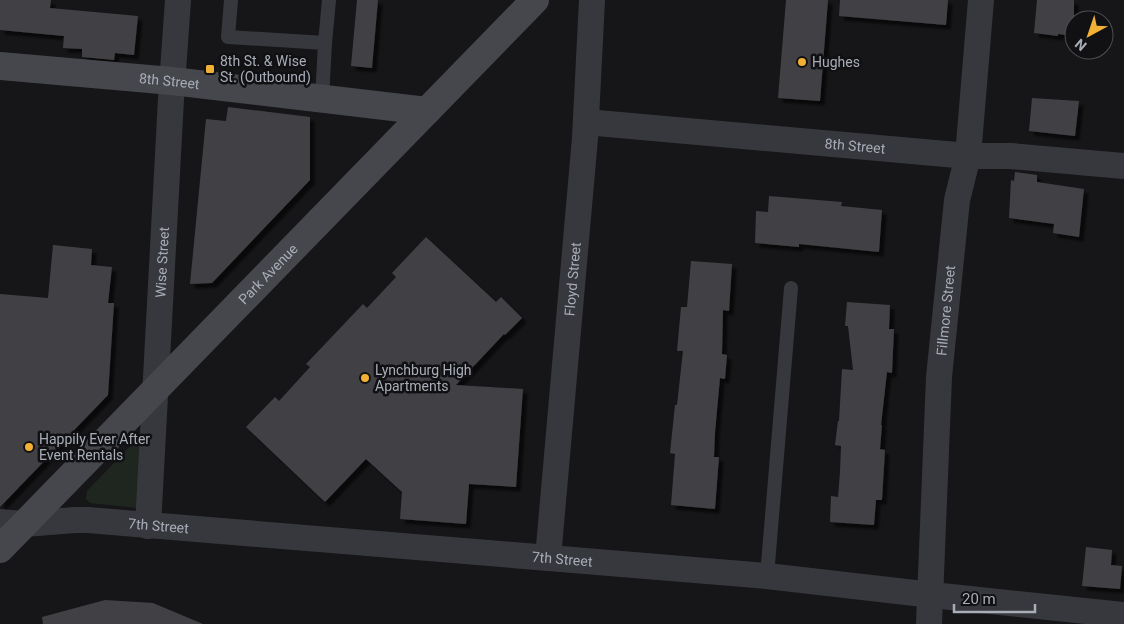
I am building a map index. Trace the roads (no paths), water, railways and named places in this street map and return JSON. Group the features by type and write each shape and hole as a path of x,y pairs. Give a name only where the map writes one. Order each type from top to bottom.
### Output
{"main road":[{"name":"Park Avenue","path":"0,549 12,523 155,391 535,0"},
{"name":"8th Street","path":"0,66 172,81 427,111"}],"street":[{"name":"Wise Street","path":"148,526 178,0"},
{"name":"Floyd Street","path":"548,558 586,122 592,0"},
{"name":"Fillmore Street","path":"929,624 932,596 939,377 957,200 968,156 981,0"},
{"name":"8th Street","path":"586,122 968,156 1011,156 1124,166"},
{"name":"7th Street","path":"12,523 75,520 766,576 932,596 1124,615"}],"lane":[{"path":"231,0 228,36 325,44"},
{"path":"322,98 329,0"},
{"path":"766,576 791,288"}],"place":[{"name":"Hughes","path":"802,62"},
{"name":"8th St. & Wise St. (Outbound)","path":"210,69"},
{"name":"Lynchburg High Apartments","path":"365,378"},
{"name":"Happily Ever After Event Rentals","path":"29,447"}]}
